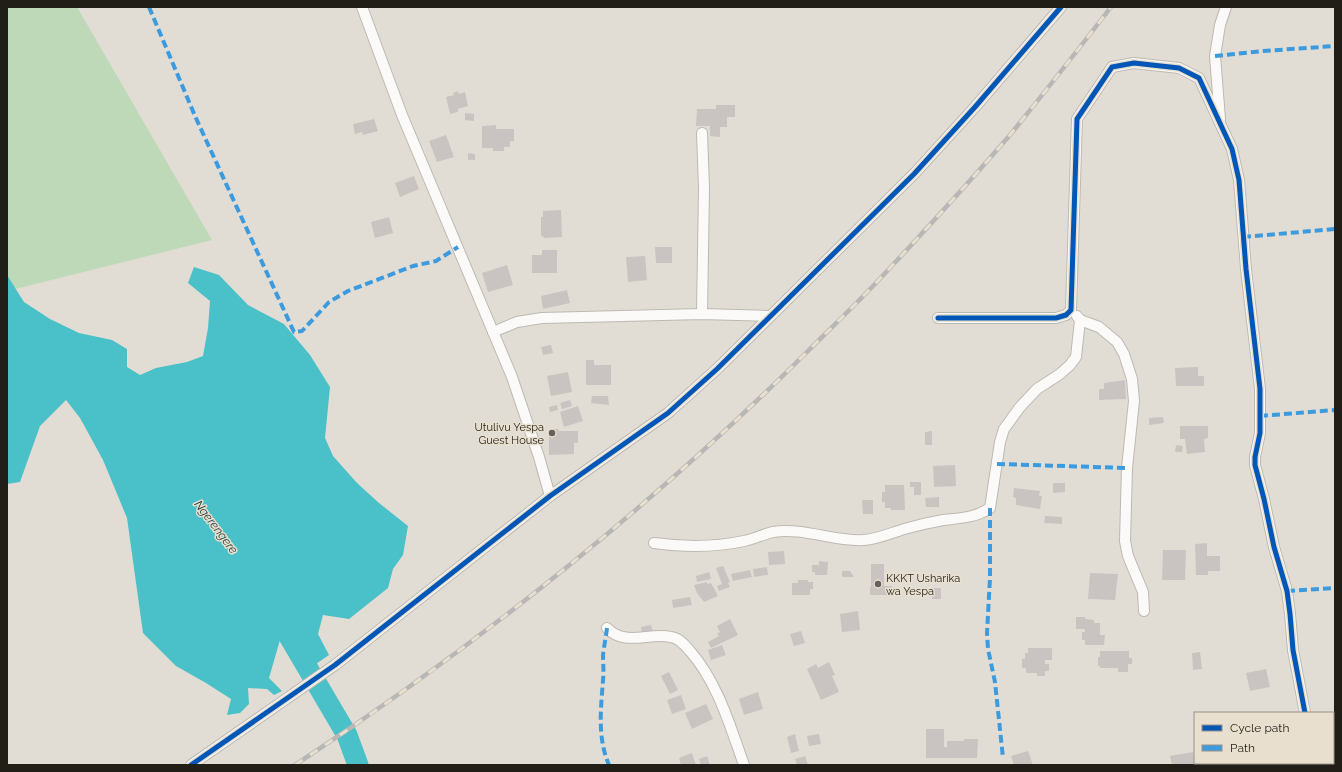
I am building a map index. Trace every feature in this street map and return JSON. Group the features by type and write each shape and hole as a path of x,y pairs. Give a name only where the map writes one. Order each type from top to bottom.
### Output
{"street":[{"path":"362,7 402,115 512,377 539,457 550,496"},
{"path":"191,765 335,665 550,496 668,413 717,369 914,174 975,107 1061,7"},
{"path":"1221,124 1215,56 1220,25 1226,7"},
{"path":"938,318 1056,318 1066,315 1070,310 1077,119 1112,68 1134,63 1179,68 1199,78 1232,149 1239,180 1246,269 1260,389 1260,433 1255,457 1255,465 1274,547 1287,592 1294,650 1305,712"},
{"path":"702,133 704,188 702,314"},
{"path":"1070,310 1080,320 1099,327 1117,342 1124,354 1132,379 1134,401 1127,468 1125,542 1128,556 1143,592 1144,611"},
{"path":"493,332 517,322 542,318 702,314 770,316"},
{"path":"654,543 669,545 719,545 745,541 773,532 794,531 864,540 878,538 913,527 943,520 964,518 982,513 990,508 1000,442 1004,430 1020,407 1037,389 1060,374 1076,357 1080,320"},
{"path":"607,628 612,634 622,638 667,636 677,638 697,659 708,676 724,709 744,765"}],"green space":[{"path":"7,7 77,7 212,240 7,291"}],"water":[{"path":"194,267 219,275 248,305 284,324 310,355 330,387 325,438 333,456 357,483 408,526 403,555 393,569 388,588 349,619 323,615 318,634 329,655 310,668 296,641 280,640 269,678 282,691 274,695 267,689 248,688 249,704 240,713 227,715 231,699 176,666 143,633 127,518 103,460 80,418 66,400 40,426 20,482 7,484 7,275 24,302 50,319 79,333 112,340 127,349 127,367 140,375 156,368 187,362 203,356 208,328 210,301 188,283"}],"building":[{"path":"458,91 459,94 465,92 468,106 458,109 458,112 450,114 446,97 454,95 453,93"},
{"path":"716,105 735,105 735,117 727,117 727,127 720,127 720,137 710,136 710,126 696,126 697,109 716,109"},
{"path":"465,113 474,114 474,121 465,120"},
{"path":"374,119 378,131 363,135 362,132 355,134 353,124"},
{"path":"496,125 496,129 514,129 514,141 510,141 510,147 504,147 504,151 493,151 493,148 482,148 482,126"},
{"path":"446,135 454,157 437,162 429,141"},
{"path":"468,153 475,154 475,160 468,160"},
{"path":"414,176 419,189 400,197 395,183"},
{"path":"561,210 562,237 544,238 541,236 541,217 543,217 543,211"},
{"path":"389,217 393,233 375,238 371,222"},
{"path":"655,247 672,247 672,263 656,263"},
{"path":"542,250 557,250 557,273 532,273 532,255 542,255"},
{"path":"645,256 647,280 628,282 626,257"},
{"path":"507,265 513,285 488,292 482,273"},
{"path":"567,290 570,303 543,309 541,296"},
{"path":"551,345 553,353 543,355 541,347"},
{"path":"586,360 594,360 594,365 611,365 611,385 586,385"},
{"path":"1198,367 1198,376 1204,376 1204,386 1176,386 1175,368"},
{"path":"568,372 572,392 551,396 547,376"},
{"path":"1125,380 1126,399 1099,400 1099,389 1104,389 1104,383"},
{"path":"592,396 608,396 609,405 591,403"},
{"path":"570,400 572,406 562,409 560,403"},
{"path":"557,405 558,410 550,412 549,407"},
{"path":"578,406 583,421 564,427 560,412"},
{"path":"1163,417 1164,423 1149,425 1149,418"},
{"path":"1180,426 1208,426 1208,438 1204,439 1205,452 1187,454 1185,439 1180,439"},
{"path":"549,429 558,429 559,431 578,431 578,443 574,443 574,454 549,455"},
{"path":"932,431 932,445 925,445 925,432"},
{"path":"1176,445 1183,446 1182,452 1175,452"},
{"path":"955,465 956,486 934,487 933,466"},
{"path":"910,482 921,482 921,495 914,495 914,487 910,487"},
{"path":"1053,483 1065,483 1065,492 1053,493"},
{"path":"885,485 904,485 905,510 891,510 891,508 885,508 885,502 882,502 882,492 885,492"},
{"path":"1014,488 1040,491 1039,496 1042,496 1040,509 1016,505 1016,498 1013,497"},
{"path":"939,497 939,507 926,507 925,498"},
{"path":"862,500 873,500 873,514 863,514"},
{"path":"1045,516 1062,517 1062,524 1044,523"},
{"path":"1207,543 1207,556 1220,556 1220,571 1208,571 1208,575 1196,575 1195,544"},
{"path":"1163,550 1186,550 1185,580 1162,580"},
{"path":"784,551 785,564 769,565 768,552"},
{"path":"819,561 828,562 827,575 815,575 815,572 812,572 812,565 819,565"},
{"path":"871,564 884,564 884,586 892,586 892,595 870,595"},
{"path":"723,566 730,582 728,583 730,587 719,591 717,586 722,584 716,568"},
{"path":"767,567 768,575 754,577 753,569"},
{"path":"750,570 752,577 733,581 731,574"},
{"path":"842,571 850,571 854,577 842,577"},
{"path":"709,572 711,579 697,582 696,576"},
{"path":"1090,573 1118,574 1115,600 1088,599"},
{"path":"798,580 808,580 808,582 813,582 813,589 810,589 810,595 792,595 792,583 798,583"},
{"path":"707,582 707,584 711,583 718,596 704,602 697,593 694,585"},
{"path":"932,588 941,588 941,599 932,599"},
{"path":"690,597 692,605 673,608 672,600"},
{"path":"858,611 860,630 842,632 840,614"},
{"path":"1076,617 1085,617 1085,619 1094,620 1094,623 1100,623 1100,635 1105,635 1104,645 1085,645 1085,640 1082,640 1082,632 1085,632 1085,629 1076,629"},
{"path":"730,619 738,635 711,648 708,642 719,636 717,633 720,632 717,626"},
{"path":"651,625 653,632 642,634 641,627"},
{"path":"801,631 805,643 794,646 790,634"},
{"path":"722,645 726,655 711,660 708,650"},
{"path":"1028,648 1052,648 1052,660 1045,660 1045,664 1049,664 1049,671 1045,671 1045,676 1037,676 1037,673 1026,673 1026,668 1022,668 1022,659 1025,659 1025,653 1028,653"},
{"path":"1100,651 1129,651 1129,658 1132,658 1132,664 1128,664 1128,672 1118,672 1118,668 1100,668 1100,666 1098,666 1098,657 1100,657"},
{"path":"1200,652 1202,669 1193,670 1192,653"},
{"path":"829,662 835,675 832,676 839,692 821,700 807,669 816,664 818,668"},
{"path":"1266,669 1270,687 1250,691 1246,673"},
{"path":"669,672 678,690 670,694 661,676"},
{"path":"758,692 763,709 744,715 739,699"},
{"path":"681,695 686,709 672,714 667,700"},
{"path":"706,704 713,719 692,729 685,713"},
{"path":"926,729 944,729 944,747 947,747 947,741 978,739 977,758 926,758"},
{"path":"795,734 799,751 791,753 787,737"},
{"path":"819,734 821,744 809,746 807,736"},
{"path":"1028,751 1033,765 1014,765 1011,756"},
{"path":"1193,752 1195,765 1172,765 1170,756"},
{"path":"692,753 696,765 681,765 679,758"},
{"path":"707,756 710,765 701,765 699,759"},
{"path":"805,756 808,765 797,765 795,759"},
{"path":"1280,764 1292,764 1292,765"}],"waterway":[{"name":"Ngerengere","path":"277,616 347,735 358,765"}],"railway":[{"path":"295,765 430,672 561,572 624,519 747,410 866,294 960,192 1010,135 1111,7"}],"marked path":[{"path":"149,7 195,116 294,332 302,331 329,302 348,291 413,266 436,261 458,247"},
{"path":"1215,56 1335,46"},
{"path":"1243,237 1335,229"},
{"path":"1260,416 1335,410"},
{"path":"997,464 1127,468"},
{"path":"990,508 990,578 987,633 988,649 995,682 1003,758"},
{"path":"1287,591 1335,588"},
{"path":"607,628 603,655 601,733 605,754 609,765"}],"cycle path":[{"path":"191,765 335,665 550,496 668,413 717,369 914,174 975,107 1061,7"},
{"path":"938,318 1056,318 1066,315 1071,310 1077,119 1112,67 1134,63 1179,68 1199,78 1232,149 1239,180 1246,269 1260,389 1260,433 1255,457 1255,465 1274,547 1287,591 1293,650 1305,712"}],"place":[{"name":"Utulivu Yespa Guest House","path":"552,433"},
{"name":"KKKT Usharika wa Yespa","path":"878,584"}]}
